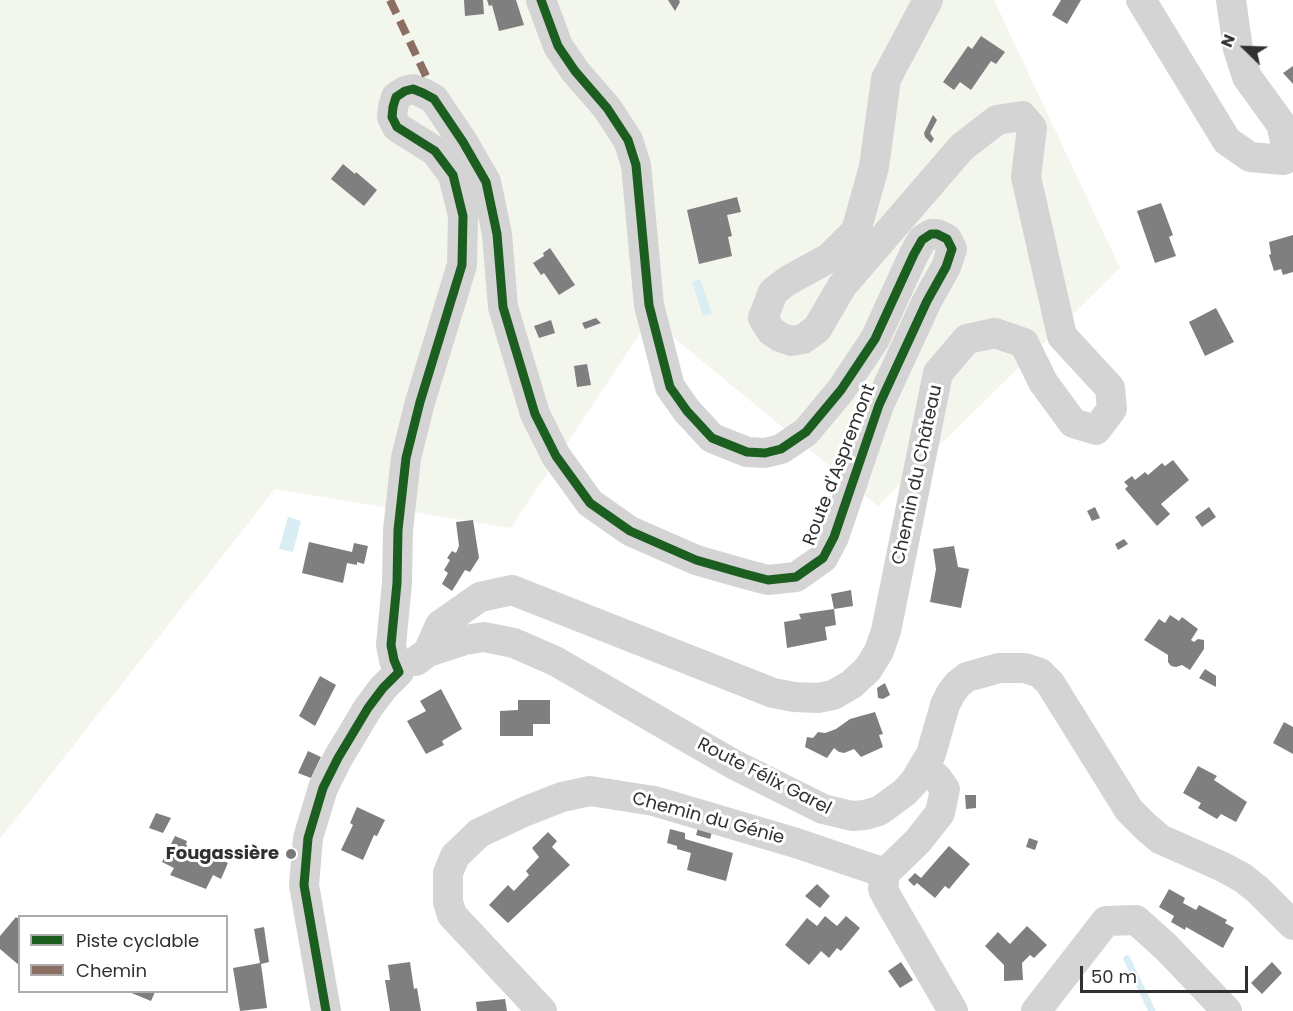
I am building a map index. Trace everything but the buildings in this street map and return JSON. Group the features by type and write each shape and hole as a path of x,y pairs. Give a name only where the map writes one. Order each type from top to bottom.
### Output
{"street":[{"name":"Route d'Aspremont","path":"399,672 391,645 397,583 398,530 406,458 420,402 462,265 463,216 453,175 435,151 397,127 392,117 396,97 413,89 434,99 486,182 497,234 503,307 535,414 556,456 576,484 590,503 630,531 696,560 744,574 768,580 796,577 823,558 834,537 883,394 927,301 946,267 952,249 947,239 937,234 930,234 922,240 875,339 840,390 806,432 781,449 765,453 747,452 712,438 687,411 670,387 649,304 636,165 628,140 607,108 575,71 558,46 541,0"},
{"name":"Chemin du Château","path":"428,652 440,625 480,597 513,590 773,693 818,698 833,695 852,684 868,669 879,651 886,631 938,373 967,339 995,333 1024,343 1043,382 1073,423 1096,430 1112,409 1110,388 1062,336 1026,177 1032,128 1022,116 997,120 962,147 842,286 817,329 803,339 791,341 771,331 763,318 773,292 787,281 829,258 856,231 874,167 886,79 928,0"},
{"path":"1141,0 1227,141 1250,157 1289,164 1281,124 1247,77 1238,49 1231,0"},
{"name":"Route Félix Garel","path":"399,672 428,652 465,640 484,637 527,647 733,764 836,813 859,816 879,811 905,792 924,767 931,754 945,705 958,684 967,677 999,668 1025,668 1040,673 1050,683 1129,810 1146,827 1160,839 1243,878 1293,925"},
{"path":"326,1011 304,885 308,838 323,788 338,758 368,708 399,672"},
{"path":"924,767 937,778 945,789 940,813 918,841 885,873 883,889 953,1011"},
{"name":"Chemin du Génie","path":"542,1011 452,915 446,888 448,873 455,856 467,842 479,833 526,811 562,797 590,791 632,796 796,843 885,873"},
{"path":"1036,1011 1106,921 1136,920 1166,947 1227,1011"}],"shaded area":[{"path":"0,0 994,0 1120,268 878,506 650,318 511,528 275,489 0,839"}],"water":[{"path":"700,279 712,314 703,316 692,282"},
{"path":"288,517 301,521 293,552 279,549"}],"waterway":[{"path":"1127,959 1152,1011"}],"marked path":[{"path":"390,0 427,78"}],"cycle path":[{"path":"326,1011 304,885 308,838 323,788 338,758 368,708 399,672 391,645 397,583 398,530 406,458 420,402 462,265 463,216 453,175 435,151 397,127 392,117 396,97 413,89 434,99 486,182 497,234 503,307 535,414 556,456 590,503 630,531 696,560 745,574 768,580 796,577 823,558 834,537 879,405 927,301 946,267 952,249 947,239 937,234 931,234 922,240 875,339 841,390 806,432 781,449 765,453 747,452 712,438 687,411 670,387 649,305 636,165 628,140 607,108 575,71 558,46 541,0"}],"place":[{"name":"Fougassière","path":"291,854"}]}
